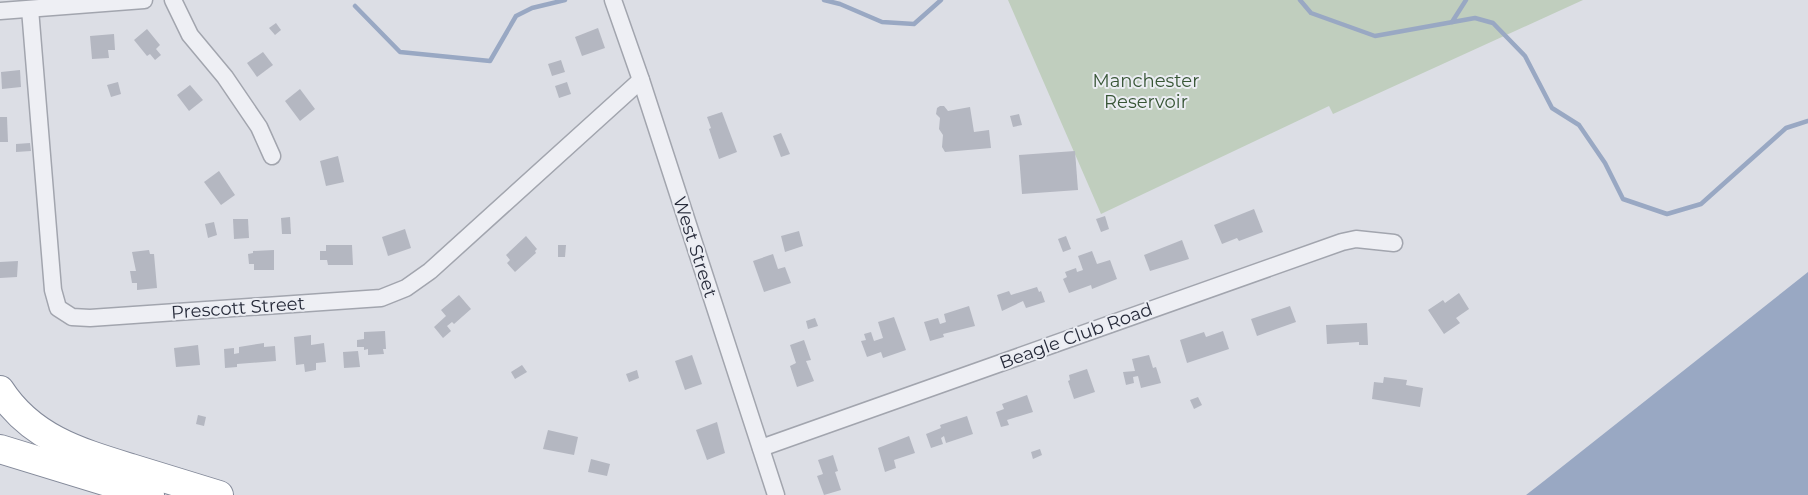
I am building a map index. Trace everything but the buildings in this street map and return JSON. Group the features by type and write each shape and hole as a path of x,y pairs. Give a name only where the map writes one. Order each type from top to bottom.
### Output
{"highway":[{"path":"0,390 27,422 60,444 84,454 219,495"},
{"path":"0,449 150,495"}],"street":[{"path":"0,11 144,0"},
{"path":"173,0 190,35 231,86 259,127 272,156"},
{"name":"West Street","path":"613,0 641,80 776,495"},
{"name":"Prescott Street","path":"30,8 53,290 58,308 72,317 90,318 381,298 406,288 430,271 641,80"},
{"name":"Beagle Club Road","path":"761,448 1342,242 1356,239 1394,243"}],"green space":[{"name":"Manchester Reservoir","path":"1008,0 1583,0 1333,114 1329,106 1101,214"}],"water":[{"path":"1808,272 1808,495 1526,495 1544,481"}],"waterway":[{"path":"355,6 400,52 490,61 516,16 532,8 565,0"},
{"path":"824,0 840,4 882,22 914,24 941,0"},
{"path":"1300,0 1311,13 1375,36 1475,18 1493,23 1525,56 1552,108 1579,125 1605,163 1623,199 1667,214 1701,204 1786,128 1808,121"},
{"path":"1452,22 1466,0"}]}
